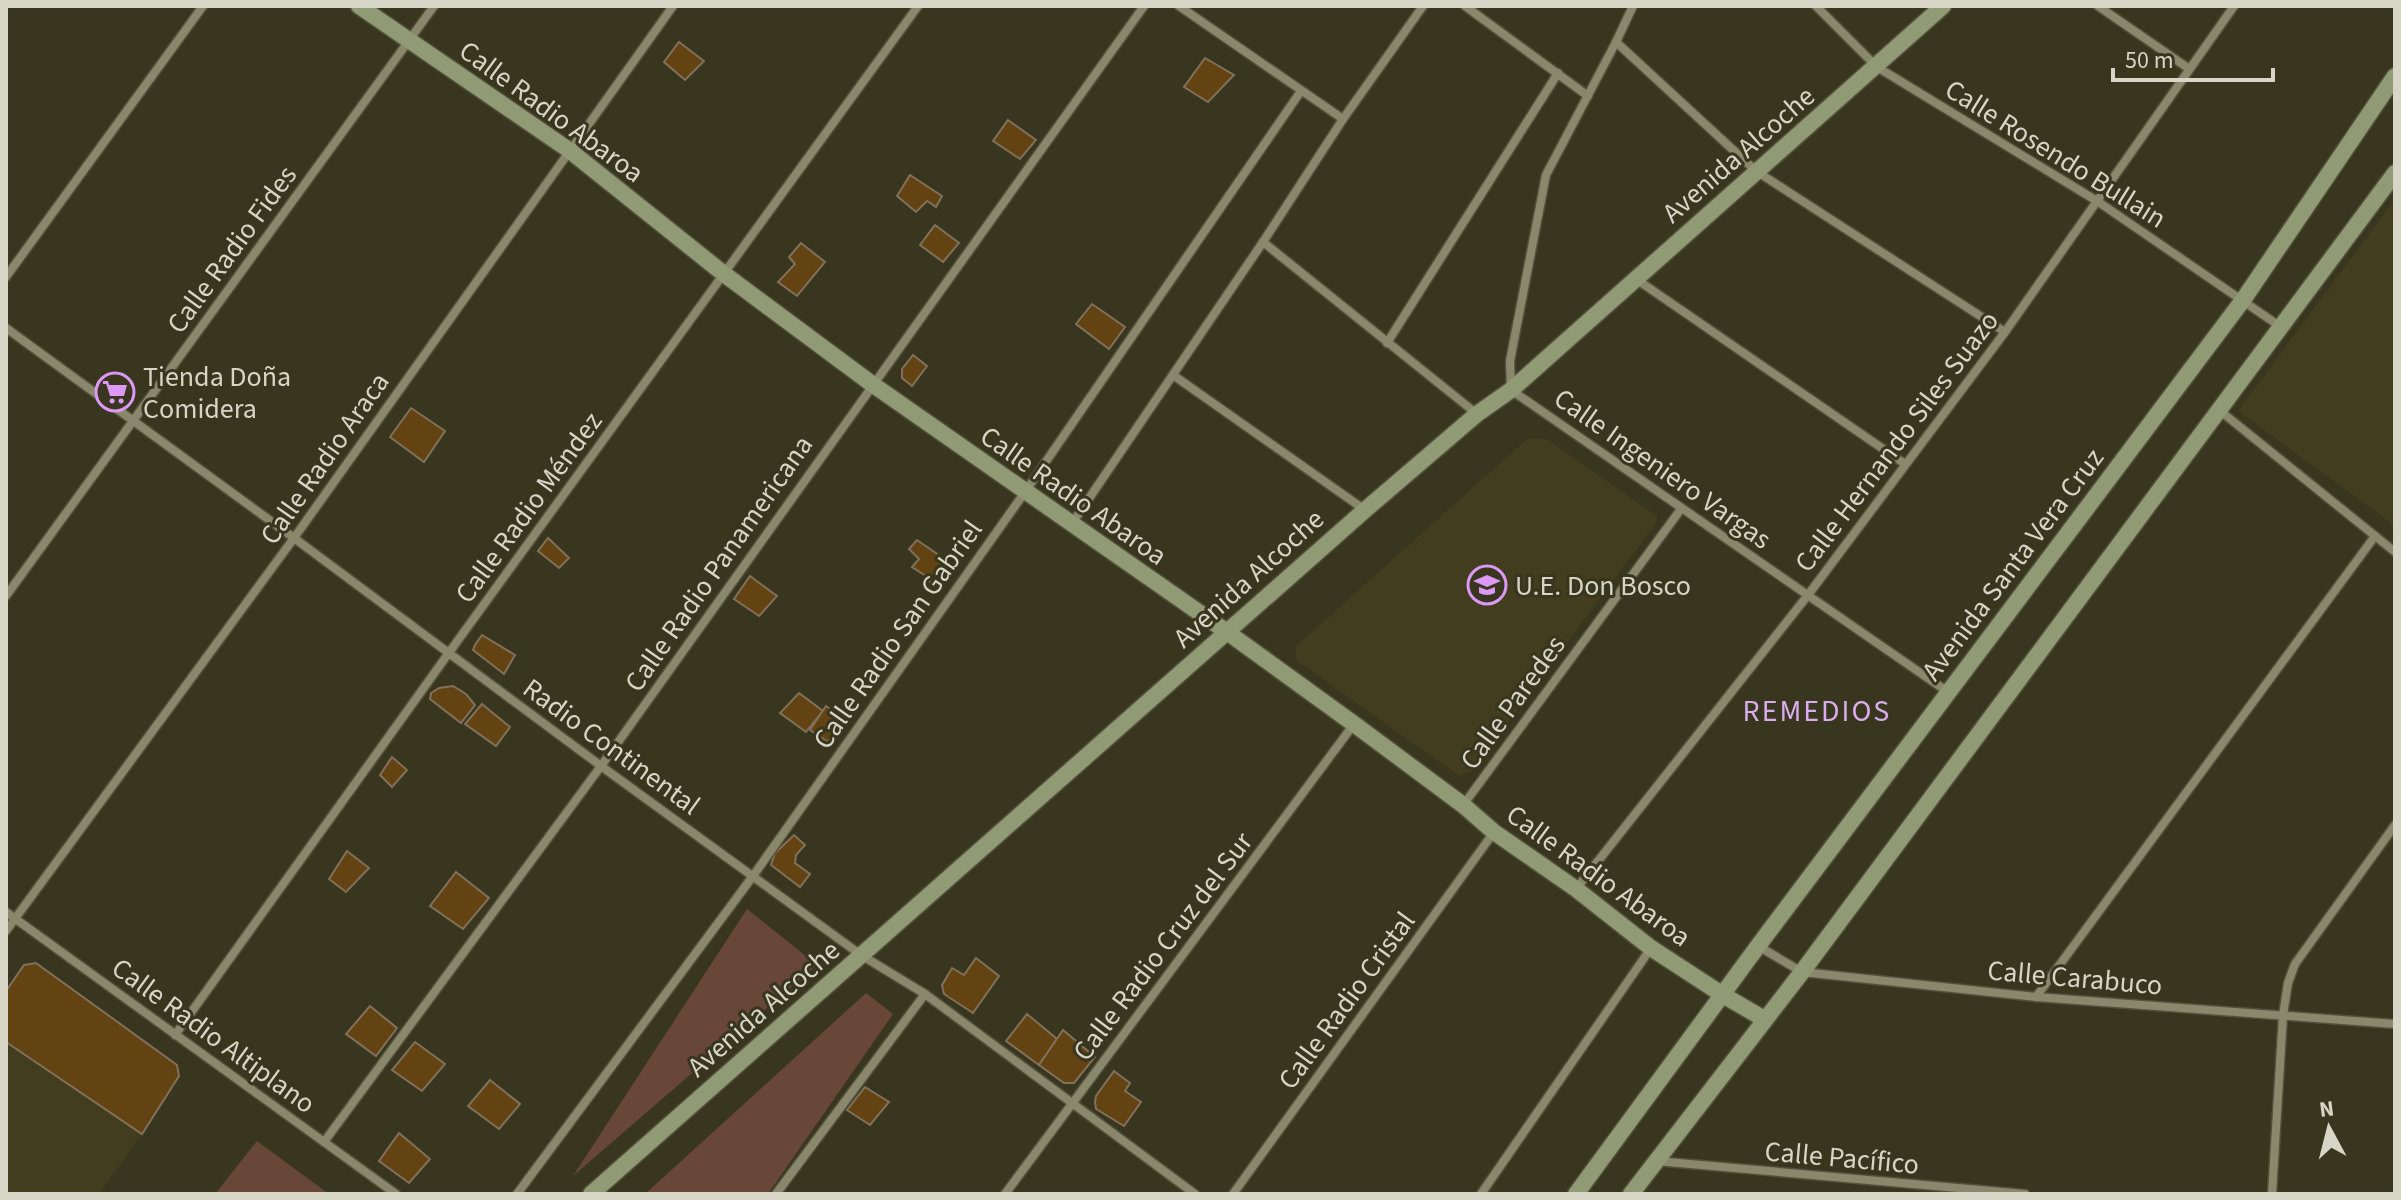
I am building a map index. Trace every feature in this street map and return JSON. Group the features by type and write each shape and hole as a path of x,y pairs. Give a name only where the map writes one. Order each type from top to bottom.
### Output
{"street":[{"path":"6,277 203,6"},
{"name":"Calle Radio Abaroa","path":"359,6 569,150 724,274 872,384 1227,632 1463,805 1494,832 1576,889 1651,948 1764,1019"},
{"name":"Calle Radio Fides","path":"6,596 434,6"},
{"name":"Calle Radio Araca","path":"6,931 294,538 673,6"},
{"name":"Calle Radio Méndez","path":"175,1035 918,6"},
{"name":"Calle Radio Panamericana","path":"324,1142 601,766 1144,6"},
{"path":"1179,6 1343,119"},
{"path":"1071,525 1343,119 1423,6"},
{"path":"1465,6 1588,96"},
{"path":"1511,390 1510,361 1546,175 1633,6"},
{"name":"Calle Rosendo Bullain","path":"1816,6 1877,67 2097,201 2281,327"},
{"name":"Avenida Alcoche","path":"591,1194 1365,510 1477,414 1511,390 1943,6"},
{"path":"2098,6 2188,68"},
{"name":"Calle Hernando Siles Suazo","path":"1576,889 1808,595 2005,332 2234,6"},
{"path":"1616,42 1756,171 2005,332"},
{"path":"1387,343 1558,73"},
{"name":"Avenida Santa Vera Cruz","path":"1576,1194 1758,946 2243,300 2395,76"},
{"name":"Calle Radio San Gabriel","path":"517,1194 753,876 1025,492 1301,91"},
{"path":"1631,1194 1802,972 2395,173"},
{"path":"1263,242 1477,414"},
{"path":"1635,279 1905,464"},
{"name":"Radio Continental","path":"6,328 601,766 861,955 925,994 1195,1194"},
{"path":"1173,375 1365,510"},
{"name":"Calle Ingeniero Vargas","path":"1511,390 1948,692"},
{"path":"2218,409 2395,552"},
{"name":"Calle Paredes","path":"1463,805 1681,509"},
{"path":"2036,997 2375,536"},
{"name":"Calle Radio Cruz del Sur","path":"1005,1194 1354,724"},
{"path":"2272,1194 2283,1015 2288,983 2295,964 2395,825"},
{"name":"Calle Radio Cristal","path":"1233,1194 1494,832"},
{"name":"Calle Radio Altiplano","path":"6,912 396,1194"},
{"name":"Calle Carabuco","path":"1758,946 1802,972 2036,997 2395,1024"},
{"path":"1481,1194 1651,948"},
{"path":"776,1194 925,994"},
{"name":"Calle Pacífico","path":"1655,1161 1900,1189 2025,1194"}],"shaded area":[{"path":"2395,199 2395,526 2238,411"},
{"name":"U.E. Don Bosco","path":"1527,439 1547,439 1657,516 1656,523 1471,772 1459,776 1296,660 1296,646"},
{"path":"747,909 817,965 573,1176"},
{"path":"866,993 893,1014 768,1194 645,1194"},
{"path":"6,1042 142,1134 99,1194 6,1194"},
{"path":"257,1141 329,1194 215,1194"}],"building":[{"path":"679,42 704,61 685,80 664,62"},
{"path":"1205,58 1234,75 1208,102 1184,87"},
{"path":"1008,120 1036,140 1020,159 993,141"},
{"path":"910,175 942,196 936,207 927,201 916,212 897,196"},
{"path":"935,225 959,243 943,262 920,245"},
{"path":"801,243 825,262 797,296 778,282 795,264 789,257"},
{"path":"1092,304 1125,327 1109,349 1076,324"},
{"path":"913,355 927,366 912,386 902,378 902,369"},
{"path":"411,408 445,431 424,462 390,437"},
{"path":"548,538 569,558 559,568 538,551"},
{"path":"917,540 956,567 938,589 929,578 912,567 919,559 909,549"},
{"path":"750,576 777,596 759,616 734,599"},
{"path":"482,635 515,655 504,674 473,650"},
{"path":"453,686 466,694 475,705 461,723 430,699 431,693 439,688"},
{"path":"799,693 823,711 806,732 780,713"},
{"path":"482,704 510,727 496,746 465,724"},
{"path":"826,706 845,720 828,742 810,730"},
{"path":"392,757 407,770 392,787 380,775"},
{"path":"794,835 805,845 796,855 795,863 810,874 800,887 771,865 775,853"},
{"path":"347,851 369,868 346,892 329,879"},
{"path":"456,872 489,898 463,929 430,906"},
{"path":"976,958 999,976 973,1013 944,994 942,985 952,968 964,975"},
{"path":"36,963 177,1065 179,1076 142,1134 6,1042 6,991 24,965"},
{"path":"370,1006 397,1028 376,1056 346,1034"},
{"path":"1027,1014 1057,1039 1039,1065 1006,1041"},
{"path":"1063,1030 1095,1057 1074,1083 1064,1083 1039,1065"},
{"path":"415,1042 445,1064 422,1091 392,1070"},
{"path":"1114,1071 1130,1083 1125,1091 1141,1102 1124,1126 1096,1109 1096,1096"},
{"path":"490,1080 520,1104 499,1129 468,1106"},
{"path":"865,1087 889,1102 870,1125 847,1110"},
{"path":"399,1133 430,1159 409,1183 379,1161"}],"place":[{"name":"Tienda Doña Comidera","path":"115,392"},
{"name":"U.E. Don Bosco","path":"1487,585"}],"district":[{"name":"REMEDIOS","path":"1817,711"}]}
